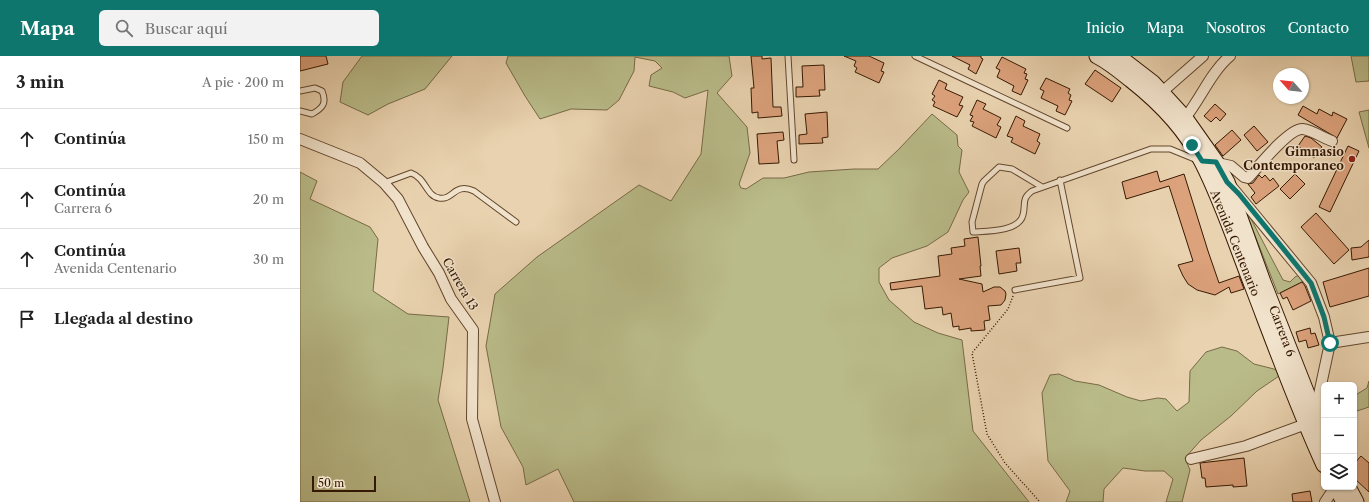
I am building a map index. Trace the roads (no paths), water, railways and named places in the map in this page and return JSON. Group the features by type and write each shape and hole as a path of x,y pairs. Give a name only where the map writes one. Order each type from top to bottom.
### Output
{"main road":[{"name":"Avenida Centenario","path":"1097,56 1121,72 1145,91 1164,110 1209,162 1221,206 1310,420 1321,455"},
{"name":"Carrera 6","path":"1118,56 1153,83 1185,118 1201,139 1209,162 1227,182 1310,420 1321,433"},
{"path":"1337,490 1344,502"},
{"path":"1350,490 1356,502"}],"street":[{"path":"1162,92 1203,56"},
{"path":"1185,118 1212,76 1230,56"},
{"path":"1209,162 1231,166 1244,177 1248,178 1288,136 1298,130 1303,129 1332,141"},
{"name":"Carrera 13","path":"300,139 360,163 384,183 398,199 451,299 472,330 472,419 495,502"},
{"path":"1191,459 1246,446 1310,420 1330,343 1324,317 1311,283 1239,194 1227,182"},
{"path":"1330,343 1369,337"},
{"path":"1325,502 1333,490"}],"lane":[{"path":"788,56 794,160"},
{"path":"915,56 1067,128"},
{"path":"300,90 315,88 322,91 324,97 323,105 312,114 300,111"},
{"path":"1042,187 1012,169 999,167 982,184 972,222 973,232 1005,229 1020,222 1023,216 1026,195 1032,191 1151,149 1170,149 1195,160 1209,162"},
{"path":"384,183 411,174 420,177 429,192 441,199 449,196 456,190 468,188 516,222"},
{"path":"1015,290 1080,278 1060,180"}],"place":[{"name":"Gimnasio Contemporaneo","path":"1352,159"}]}
